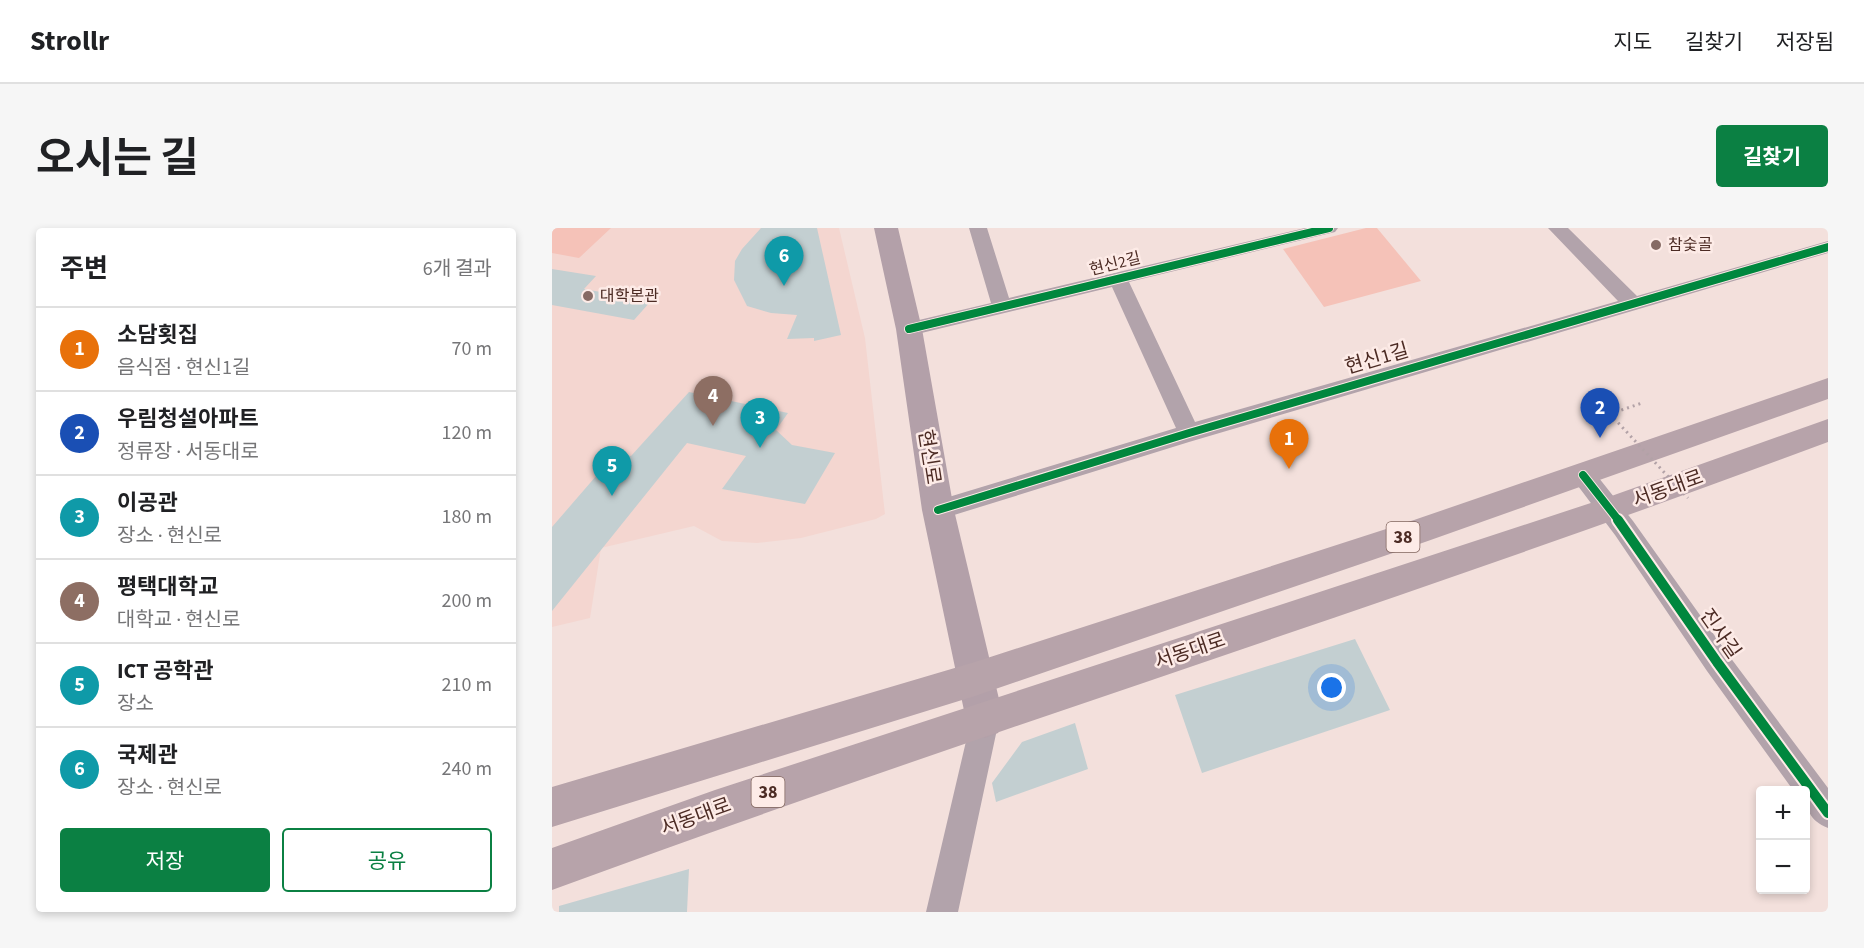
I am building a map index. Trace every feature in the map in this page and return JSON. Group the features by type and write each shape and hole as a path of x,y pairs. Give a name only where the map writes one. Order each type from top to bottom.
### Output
{"main road":[{"name":"현신로","path":"885,228 909,329 938,510 985,720"},
{"name":"서동대로","path":"552,807 975,679 1582,475 1828,388"},
{"name":"서동대로","path":"552,869 715,810 1610,510 1828,430"}],"street":[{"path":"978,228 1002,307"},
{"name":"현신2길","path":"909,329 1329,228"},
{"path":"1557,228 1633,304"},
{"name":"현신1길","path":"938,510 1189,433 1828,247"},
{"path":"1118,279 1189,433"},
{"name":"진사길","path":"1582,475 1610,510 1828,813"},
{"path":"942,912 985,720"}],"path":[{"path":"1642,403 1610,414 1688,498"}],"shaded area":[{"path":"552,228 839,228 865,338 885,514 876,519 801,538 757,543 722,541 694,526 601,548 590,618 552,627"},
{"path":"552,228 611,228 579,258 552,253"},
{"path":"1366,228 1377,228 1421,281 1324,307 1283,249"}],"building":[{"path":"761,228 817,228 841,335 814,341 814,338 787,339 797,315 771,313 747,306 734,280 735,261 742,249"},
{"name":"대학본관","path":"552,269 596,276 584,289 651,301 634,320 552,305"},
{"path":"689,392 788,413 776,430 792,445 835,453 805,504 722,489 746,456 687,443 552,611 552,527 616,453 631,456"},
{"path":"1355,639 1390,710 1202,773 1175,695"},
{"path":"1075,723 1088,769 996,802 992,783 1022,742"},
{"path":"689,869 687,912 559,912 559,906"}],"cycle path":[{"path":"909,329 1329,228"},
{"path":"938,510 1189,433 1828,247"},
{"path":"1583,475 1624,528 1717,662 1828,813"}],"place":[{"name":"참숯골","path":"1656,245"},
{"name":"국제관","path":"784,286"},
{"name":"대학본관","path":"588,296"},
{"name":"평택대학교","path":"713,426"},
{"name":"우림청설아파트","path":"1600,438"},
{"name":"이공관","path":"760,448"},
{"name":"소담횟집","path":"1289,469"},
{"name":"ICT 공학관","path":"612,496"}]}
